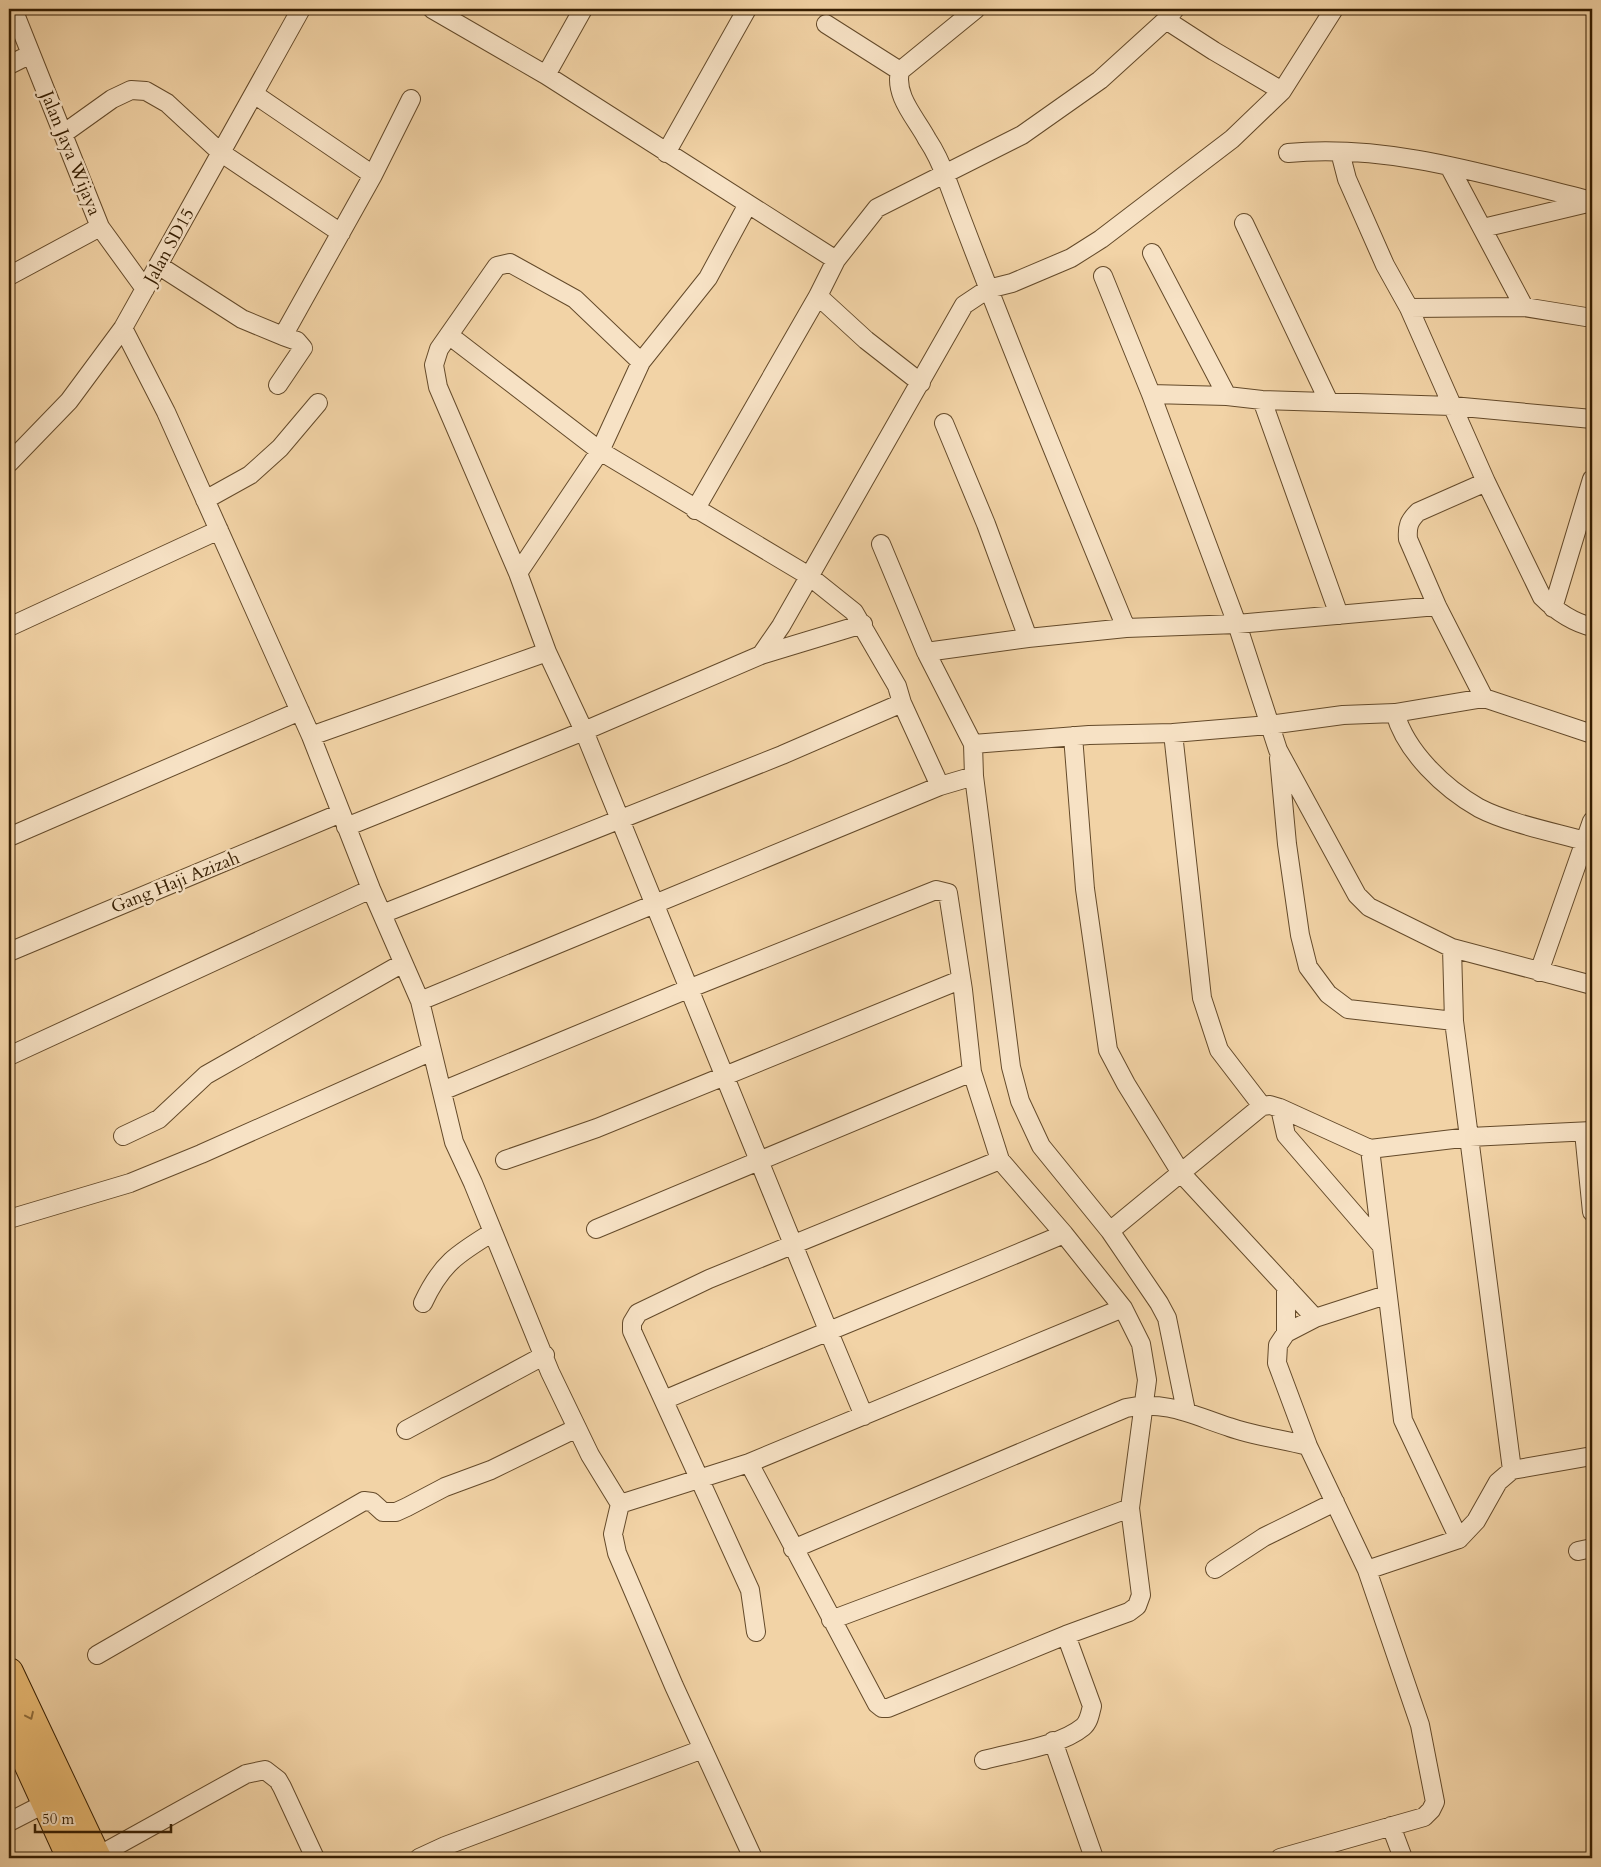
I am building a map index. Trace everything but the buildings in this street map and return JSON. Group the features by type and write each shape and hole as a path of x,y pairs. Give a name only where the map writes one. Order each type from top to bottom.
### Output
{"highway":[{"path":"9,1672 88,1858"},
{"path":"9,1722 46,1802 88,1858"}],"street":[{"name":"Jalan Jaya Wijaya","path":"14,9 100,227 145,289"},
{"name":"Jalan SD15","path":"9,463 69,401 124,328 301,9"},
{"path":"432,9 546,75 836,260"},
{"path":"546,75 583,9"},
{"path":"666,153 747,9"},
{"path":"976,9 900,71 898,78 902,94 945,174 988,291 1126,628"},
{"path":"760,655 781,626 964,305 988,291 1071,258 1101,239 1232,139 1282,90 1334,9"},
{"path":"695,510 818,296 836,260 877,208 1022,135 1100,80 1171,14 1214,51 1282,90"},
{"path":"826,24 900,71"},
{"path":"9,65 31,54"},
{"path":"63,134 112,99 132,90 146,92 167,103 220,152 341,233"},
{"path":"254,94 373,176"},
{"path":"283,336 373,176 411,99"},
{"path":"1340,152 1348,179 1382,257 1409,308 1486,482 1542,597 1553,608 1576,623 1592,627"},
{"path":"1288,153 1340,152 1405,158 1449,166 1592,202"},
{"path":"1449,166 1524,308"},
{"path":"1483,228 1592,202"},
{"path":"518,573 600,451 641,362 708,278 748,204"},
{"path":"1244,223 1328,402"},
{"path":"9,276 100,227"},
{"path":"1152,253 1227,396"},
{"path":"641,362 575,299 510,263 497,266 450,336 439,349 434,365 438,387 518,573 547,652 584,731 864,1416"},
{"path":"158,265 242,319 297,341 303,348 278,385"},
{"path":"1103,276 1151,394 1237,624 1278,750 1357,895 1369,907 1452,948 1592,985"},
{"path":"818,296 866,340 921,383"},
{"path":"1409,308 1524,308 1592,318"},
{"path":"124,328 166,412 311,736 371,889 420,1001 456,1147 577,1428 590,1455 620,1504 612,1534 617,1553 677,1694 753,1858"},
{"path":"450,336 600,451 695,510 809,576 854,612 863,624 897,686 902,703 944,785"},
{"path":"1151,394 1227,396 1262,400 1452,406 1592,419"},
{"path":"1262,400 1339,615"},
{"path":"205,500 250,475 280,448 318,403"},
{"path":"944,423 986,524 1028,638"},
{"path":"1553,608 1592,479"},
{"path":"1484,698 1436,606 1408,539 1409,520 1418,512 1486,482"},
{"path":"9,627 220,530"},
{"path":"881,544 926,652 973,744 970,777 1011,1067 1020,1101 1041,1146 1110,1231 1159,1303 1167,1318 1182,1410"},
{"path":"926,652 1028,638 1126,628 1237,624 1436,606"},
{"name":"Gang Haji Azizah","path":"9,952 344,820 584,731 760,655 863,624"},
{"path":"311,736 547,652"},
{"path":"973,744 1073,736 1173,733 1269,725 1343,715 1396,713 1484,698 1592,734"},
{"path":"382,914 782,755 902,703"},
{"path":"9,837 300,711"},
{"path":"1396,713 1400,728 1423,761 1468,800 1480,808 1501,816 1585,841"},
{"path":"1173,733 1202,998 1219,1050 1262,1106"},
{"path":"1073,736 1085,890 1108,1050 1126,1084 1181,1173 1316,1318"},
{"path":"1278,750 1288,853 1300,935 1308,967 1328,994 1348,1009 1454,1021"},
{"path":"420,1001 944,785 970,777"},
{"path":"1539,972 1592,821"},
{"path":"9,1056 371,889"},
{"path":"442,1091 688,989 940,889 950,896 972,1072 1000,1160 1064,1234 1123,1308 1141,1344 1150,1404 1130,1508 1141,1594 1140,1601 1130,1612 1066,1635 888,1708 882,1708 877,1704 831,1620 749,1463"},
{"path":"1452,948 1454,1021 1512,1470"},
{"path":"122,1136 159,1119 206,1075 403,963"},
{"path":"505,1160 597,1128 960,980"},
{"path":"9,1220 130,1183 209,1151 432,1051"},
{"path":"596,1229 972,1072"},
{"path":"1110,1231 1262,1106 1270,1105 1370,1149 1470,1137 1588,1131 1592,1212"},
{"path":"1280,1108 1286,1136 1381,1245"},
{"path":"1370,1149 1386,1295 1405,1426 1459,1539"},
{"path":"756,1632 750,1590 632,1331 632,1323 638,1313 709,1279 1000,1160"},
{"path":"424,1303 434,1279 445,1265 493,1232"},
{"path":"664,1400 828,1330 872,1315 1064,1234"},
{"path":"1286,1286 1286,1333"},
{"path":"1280,1858 1424,1817 1431,1810 1435,1802 1420,1725 1367,1570 1308,1446 1277,1363 1278,1345 1286,1333 1316,1318 1386,1295"},
{"path":"620,1504 749,1463 1123,1308"},
{"path":"406,1430 545,1355"},
{"path":"793,1549 1126,1408 1150,1404 1182,1410 1231,1428 1308,1446"},
{"path":"97,1655 364,1501 372,1502 384,1512 396,1512 445,1486 491,1470 577,1428"},
{"path":"1367,1570 1459,1539 1476,1521 1498,1482 1512,1470 1592,1456"},
{"path":"1215,1569 1264,1537 1334,1502"},
{"path":"831,1620 1130,1508"},
{"path":"984,1760 1064,1738 1084,1726 1089,1718 1092,1706 1066,1635"},
{"path":"1053,1741 1094,1858"},
{"path":"419,1858 445,1846 703,1749"},
{"path":"88,1858 246,1774 265,1770 278,1780 282,1787 315,1858"},
{"path":"9,1822 46,1802"},
{"path":"1391,1826 1403,1858"}]}
